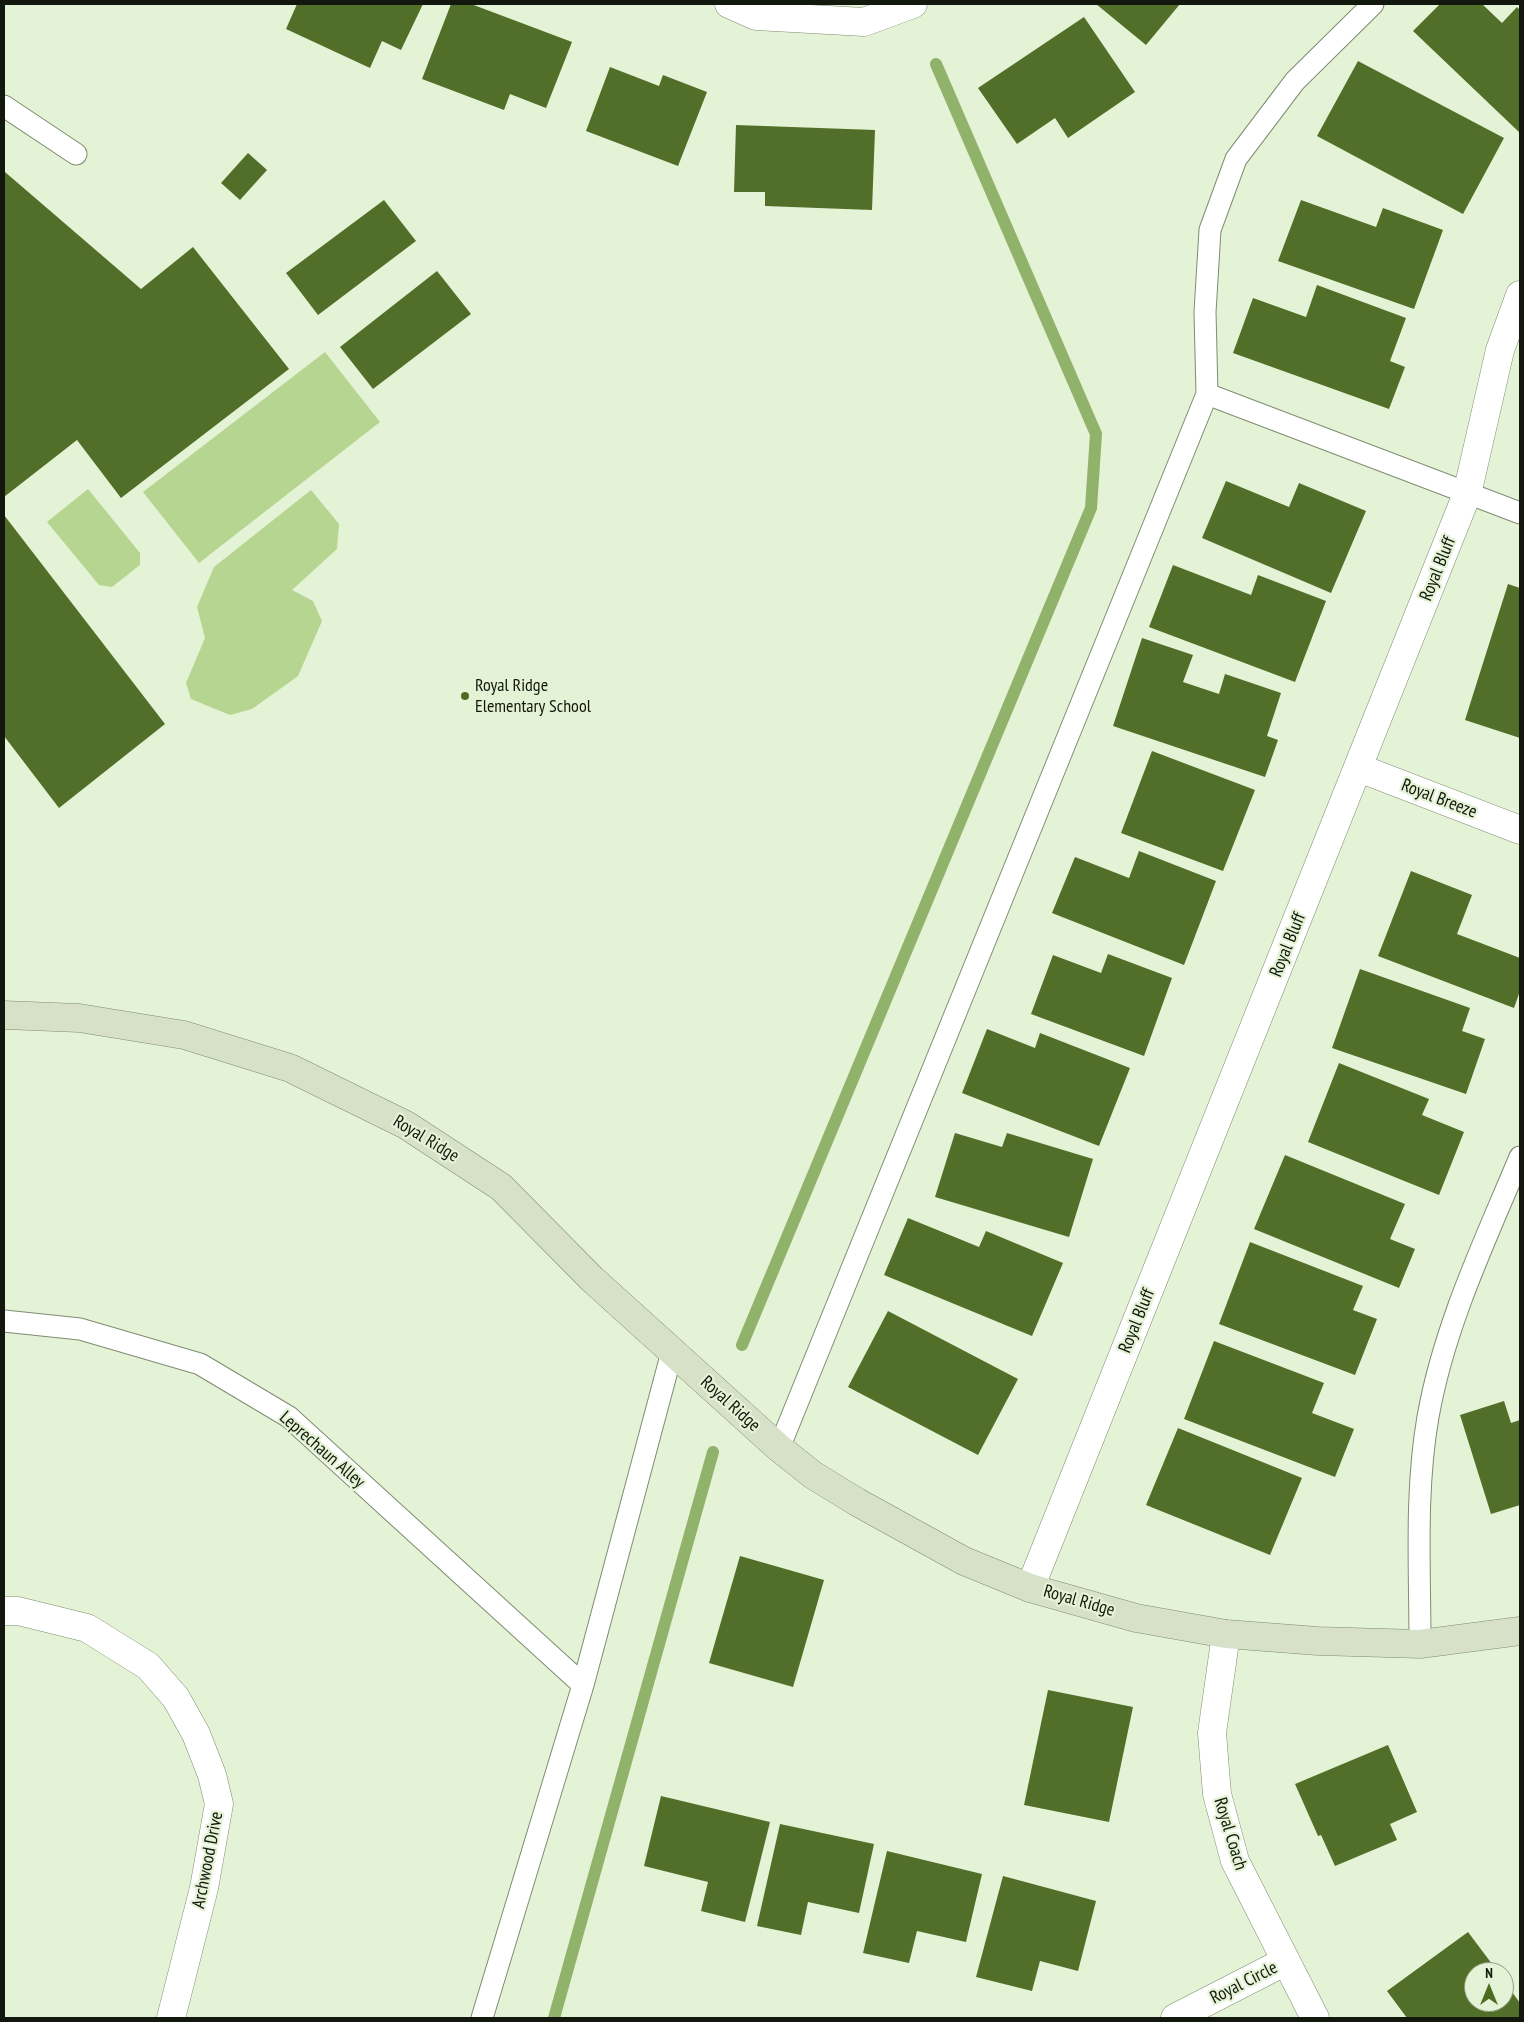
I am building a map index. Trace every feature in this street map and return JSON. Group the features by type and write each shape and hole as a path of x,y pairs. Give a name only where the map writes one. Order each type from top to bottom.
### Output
{"street":[{"path":"730,4 756,16 864,22 913,4"},
{"name":"Royal Bluff","path":"1030,1588 1468,494 1500,350 1520,295"},
{"name":"Royal Breeze","path":"1359,768 1520,830"},
{"name":"Royal Ridge","path":"4,1015 79,1018 184,1035 290,1068 397,1121 501,1187 592,1279 779,1448 813,1474 914,1534 964,1561 1030,1588 1136,1618 1226,1634 1318,1642 1420,1644 1520,1630"},
{"name":"Archwood Drive","path":"4,1611 18,1611 87,1628 148,1666 176,1698 196,1734 212,1775 219,1804 204,1888 171,2018"},
{"name":"Royal Coach","path":"1226,1634 1212,1733 1217,1794 1235,1861 1315,2018"},
{"name":"Royal Circle","path":"1175,2018 1286,1961"}],"lane":[{"path":"779,1448 1208,394 1205,312 1210,230 1236,159 1295,80 1373,4"},
{"path":"4,106 76,154"},
{"path":"1208,394 1520,514"},
{"path":"1420,1644 1420,1483 1428,1417 1442,1359 1459,1304 1520,1157"},
{"name":"Leprechaun Alley","path":"4,1321 80,1329 200,1364 289,1417 583,1685"},
{"path":"482,2018 583,1685 672,1352"}],"green space":[{"path":"325,352 380,422 199,563 143,492"},
{"path":"88,489 140,553 140,565 112,587 99,585 47,522"},
{"path":"311,490 339,524 337,549 292,590 313,601 322,621 298,676 252,709 230,715 191,699 186,683 205,638 197,607 214,567"}],"building":[{"path":"297,4 423,4 401,50 382,41 370,68 286,29"},
{"path":"451,4 471,4 572,42 546,108 510,94 504,110 422,79"},
{"path":"1096,4 1180,4 1146,45"},
{"path":"1440,4 1482,4 1502,23 1517,7 1520,10 1520,133 1413,31"},
{"path":"1084,17 1135,92 1068,138 1055,118 1017,144 978,88"},
{"path":"1358,61 1504,138 1463,214 1317,136"},
{"path":"610,67 659,86 663,75 707,92 678,166 586,131"},
{"path":"736,125 875,130 872,210 765,206 765,192 734,192"},
{"path":"248,153 267,170 240,200 221,183"},
{"path":"5,172 141,289 193,247 289,369 121,498 77,440 4,497"},
{"path":"384,200 416,241 318,315 286,273"},
{"path":"1301,200 1376,227 1383,208 1443,230 1414,309 1278,261"},
{"path":"437,271 471,314 373,389 340,347"},
{"path":"1317,285 1406,318 1390,361 1405,367 1389,409 1233,353 1253,298 1306,317"},
{"path":"1226,481 1289,507 1299,483 1366,511 1331,593 1202,538"},
{"path":"4,515 165,724 59,808 4,736"},
{"path":"1173,565 1251,595 1258,575 1326,601 1295,682 1149,627"},
{"path":"1508,584 1520,588 1520,738 1465,720"},
{"path":"1142,638 1193,655 1183,682 1219,694 1225,674 1281,693 1267,736 1278,740 1265,777 1113,726"},
{"path":"1152,751 1255,790 1223,871 1121,833"},
{"path":"1139,851 1216,881 1184,965 1052,913 1075,857 1129,878"},
{"path":"1411,871 1472,895 1457,934 1520,958 1520,991 1514,1008 1378,956"},
{"path":"1108,954 1172,978 1144,1056 1031,1014 1053,955 1101,973"},
{"path":"1360,969 1470,1008 1462,1031 1485,1039 1466,1094 1332,1048"},
{"path":"987,1029 1035,1048 1040,1033 1130,1068 1099,1146 962,1093"},
{"path":"1339,1063 1429,1099 1422,1115 1464,1132 1439,1195 1308,1142"},
{"path":"955,1133 1002,1147 1007,1133 1093,1159 1069,1237 935,1197"},
{"path":"1285,1155 1405,1204 1390,1239 1415,1249 1399,1288 1254,1229"},
{"path":"908,1218 979,1247 986,1231 1063,1263 1032,1336 884,1275"},
{"path":"1250,1242 1363,1286 1353,1310 1377,1319 1355,1375 1219,1324"},
{"path":"888,1311 1018,1379 978,1455 848,1387"},
{"path":"1214,1341 1324,1383 1312,1413 1354,1429 1335,1477 1184,1419"},
{"path":"1504,1401 1511,1423 1520,1420 1520,1505 1491,1514 1460,1415"},
{"path":"1178,1428 1302,1478 1270,1555 1146,1505"},
{"path":"740,1556 824,1580 793,1687 709,1663"},
{"path":"1048,1690 1133,1707 1109,1822 1024,1805"},
{"path":"1388,1745 1417,1812 1390,1824 1397,1840 1335,1866 1321,1835 1318,1836 1295,1784"},
{"path":"661,1796 770,1822 745,1922 701,1911 708,1882 644,1866"},
{"path":"780,1824 874,1844 859,1913 808,1902 801,1935 757,1926"},
{"path":"887,1851 982,1874 966,1942 917,1931 909,1963 863,1953"},
{"path":"1003,1876 1096,1901 1078,1971 1040,1961 1032,1991 976,1977"},
{"path":"1468,1932 1490,1962 1464,1962 1464,2012 1514,2012 1514,1995 1520,2003 1520,2018 1407,2018 1387,1991"}],"waterway":[{"path":"742,1345 1091,508 1096,434 936,64"},
{"path":"554,2018 713,1452"}],"place":[{"name":"Royal Ridge Elementary School","path":"465,696"}]}
